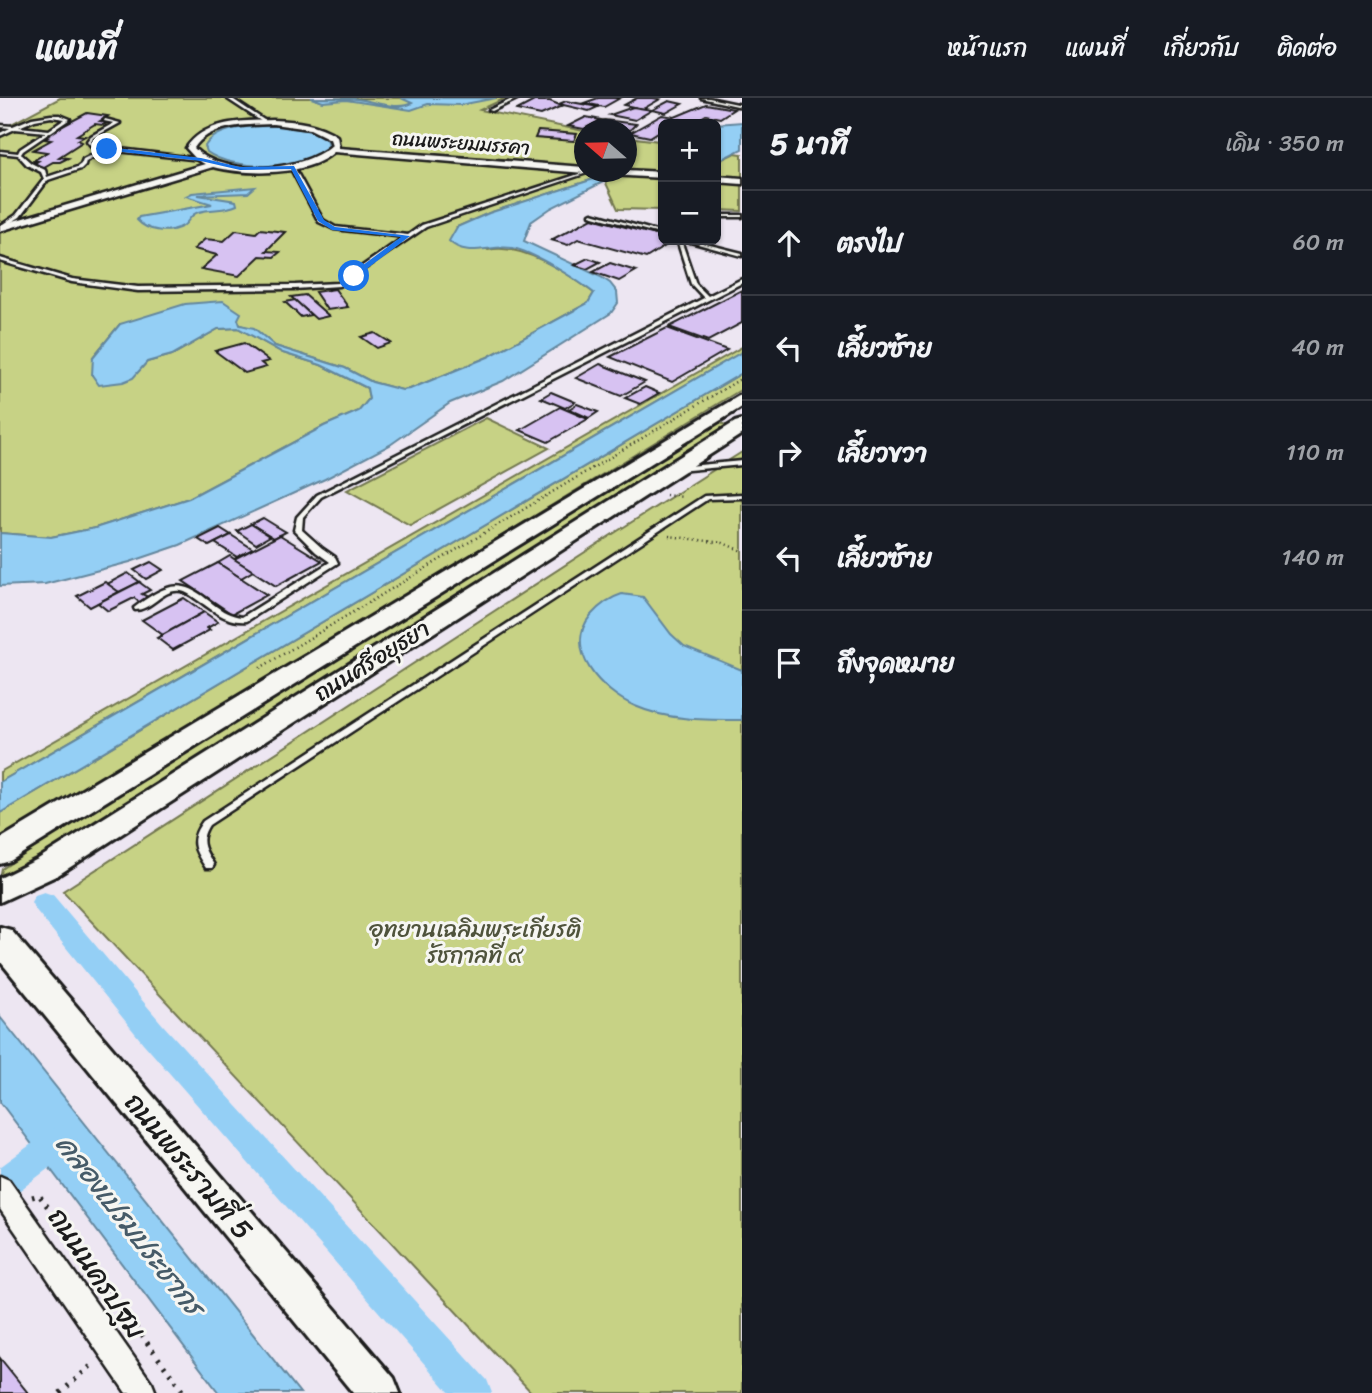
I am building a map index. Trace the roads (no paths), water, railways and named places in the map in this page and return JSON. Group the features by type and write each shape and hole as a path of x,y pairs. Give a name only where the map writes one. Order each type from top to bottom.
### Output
{"main road":[{"name":"ถนนศรีอยุธยา","path":"0,891 52,865 674,469 737,413"},
{"name":"ถนนศรีอยุธยา","path":"0,853 737,413"},
{"name":"ถนนพระรามที่ 5","path":"0,939 379,1393"}],"street":[{"path":"265,122 296,124 324,131 337,142 334,150 323,158 292,167 253,169 213,164 201,159 190,148 200,136 226,127 265,122"},
{"name":"ถนนพระยมมรรคา","path":"334,150 574,170"},
{"path":"0,228 213,164"},
{"path":"637,174 658,176"},
{"path":"721,179 742,181"},
{"name":"ถนนนครปฐม","path":"6,1196 142,1393"}],"lane":[{"path":"228,98 265,122"},
{"path":"491,110 517,98"},
{"path":"703,98 742,106"},
{"path":"0,135 15,127 47,117 68,119 19,154"},
{"path":"105,120 118,123 89,141 94,147 201,159"},
{"path":"0,125 49,131"},
{"path":"0,228 18,216 47,179 79,168 84,160 107,149"},
{"path":"0,152 19,154 29,164 43,171 47,179"},
{"path":"292,167 321,221 334,229 407,236"},
{"path":"0,259 72,279 138,289 339,284 424,226 574,175"},
{"path":"593,214 658,233"},
{"path":"721,216 742,216"},
{"path":"681,245 694,284 706,297"},
{"path":"703,245 742,256"},
{"path":"138,608 176,588 185,589 225,617 244,619 334,563 298,530 300,517 319,496 742,281"},
{"path":"674,469 742,463"},
{"path":"209,865 196,842 197,833 206,823 706,497 742,496"}],"water":[{"path":"311,98 357,99 399,106 412,103 401,98 496,98 460,105 428,104 411,110 346,100 323,102"},
{"path":"742,122 742,149 721,160 721,124"},
{"path":"282,126 312,131 328,141 329,147 304,161 269,166 234,163 207,152 205,146 211,139 229,130"},
{"path":"585,182 603,182 551,208 531,222 524,241 610,283 617,292 618,303 611,313 503,381 450,403 390,445 325,479 180,545 130,562 45,584 0,586 0,533 51,537 95,528 189,498 324,426 359,411 369,399 367,388 321,365 283,353 238,328 218,329 172,355 147,362 133,378 99,385 92,375 93,357 120,324 185,304 223,301 241,313 238,319 240,325 254,328 275,346 345,368 372,382 402,390 410,389 488,357 588,303 594,293 543,260 521,251 504,247 463,249 449,241 457,227 489,213"},
{"path":"255,187 248,193 198,195 236,201 237,205 196,213 177,229 152,229 137,220 139,217 212,204 186,196 192,193"},
{"path":"742,352 742,373 0,813 0,782"},
{"path":"622,594 643,597 671,634 684,646 742,670 742,720 688,719 661,715 622,700 599,680 583,655 583,628 598,608"},
{"name":"คลองเปรมประชากร","path":"0,1017 300,1393 219,1393 0,1102"}],"waterway":[{"path":"44,902 153,1034 474,1393"},
{"name":"คลองเปรมประชากร","path":"0,1186 63,1139"}],"park label":[{"name":"อุทยานเฉลิมพระเกียรติ รัชกาลที่ ๙","path":"475,942"}]}
